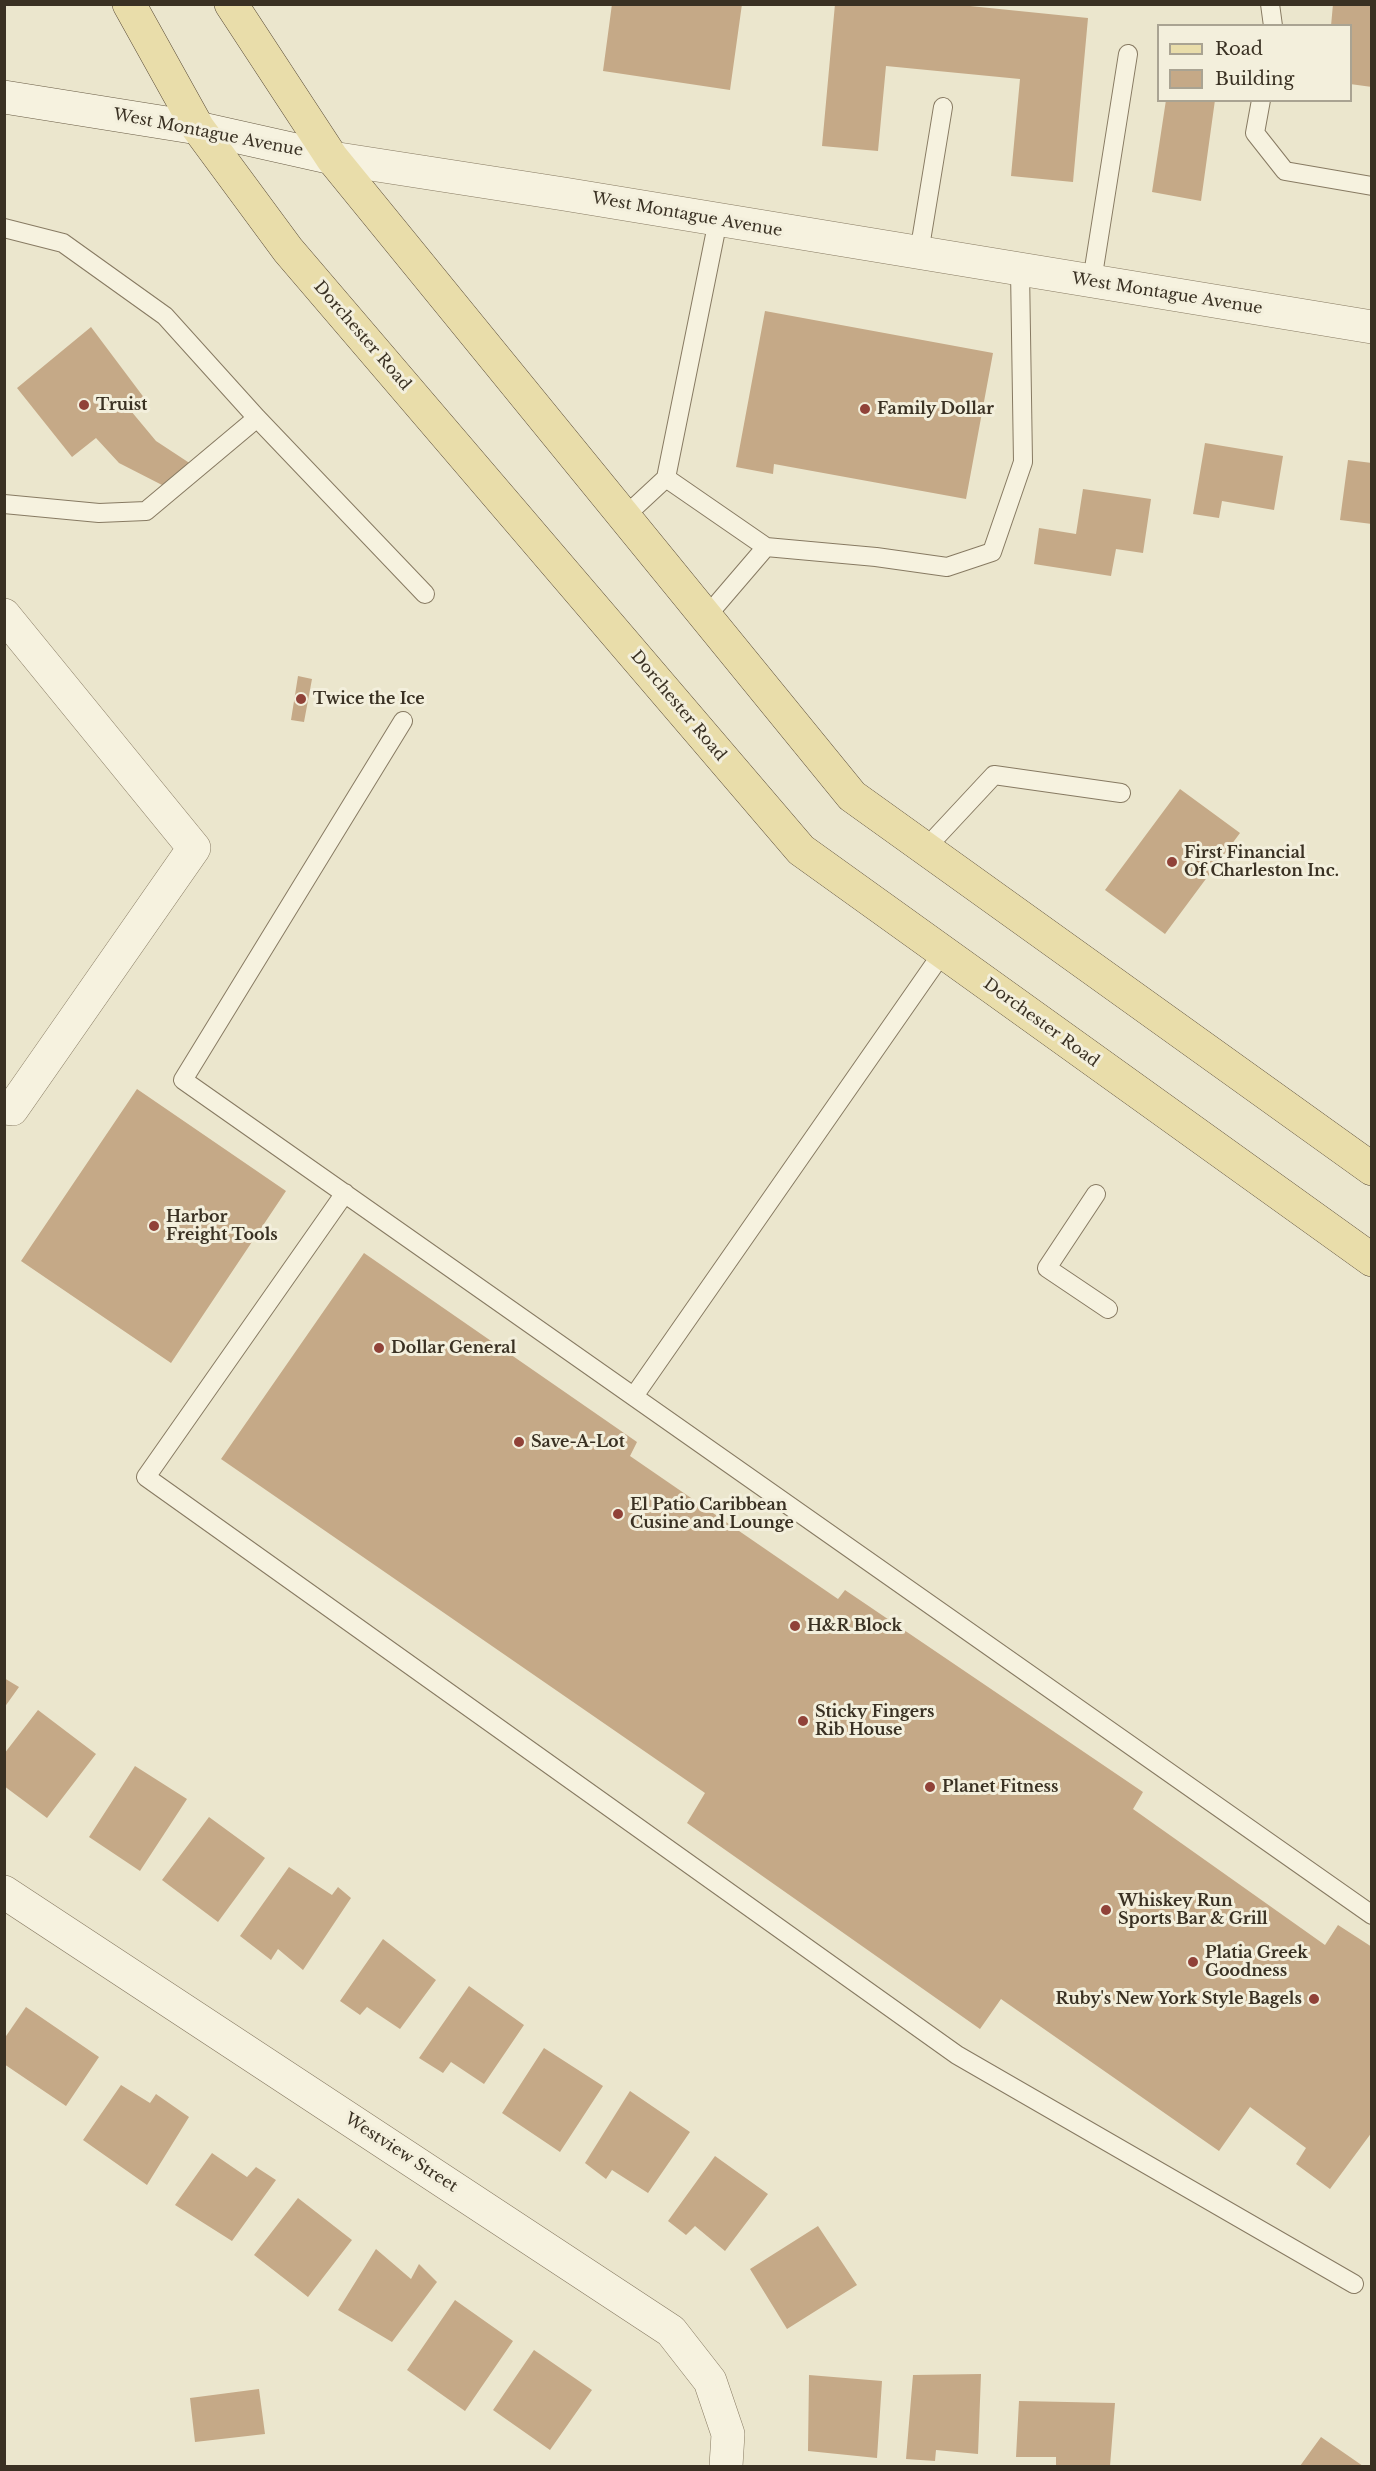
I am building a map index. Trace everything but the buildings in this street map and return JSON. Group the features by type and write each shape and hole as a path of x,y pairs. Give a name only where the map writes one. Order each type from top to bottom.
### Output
{"main road":[{"name":"Dorchester Road","path":"129,4 198,128 288,249 801,850 1371,1260"},
{"path":"231,4 332,158 852,796 1371,1169"}],"street":[{"name":"West Montague Avenue","path":"4,97 198,128 332,158 1371,327"},
{"path":"4,615 194,848 12,1108 4,1108"},
{"name":"Westview Street","path":"4,1892 671,2331 710,2381 728,2434 726,2466"}],"lane":[{"path":"1270,4 1273,24"},
{"path":"1092,281 1128,54"},
{"path":"1261,102 1255,133 1285,171 1371,186"},
{"path":"919,254 943,106"},
{"path":"624,517 666,478 718,220"},
{"path":"4,228 63,243 165,316 257,418 425,594"},
{"path":"666,478 766,547 876,557 947,567 992,552 1023,462 1020,270"},
{"path":"4,504 99,513 146,511 257,418"},
{"path":"706,617 766,547"},
{"path":"403,721 183,1080 1371,1915"},
{"path":"925,849 994,775 1121,794"},
{"path":"634,1396 943,952"},
{"path":"345,1193 146,1477 957,2055 1354,2284"},
{"path":"1096,1194 1047,1268 1108,1309"}],"place":[{"name":"Truist","path":"84,405"},
{"name":"Family Dollar","path":"865,409"},
{"name":"Twice the Ice","path":"301,699"},
{"name":"First Financial Of Charleston Inc.","path":"1172,862"},
{"name":"Harbor Freight Tools","path":"154,1226"},
{"name":"Dollar General","path":"379,1348"},
{"name":"Save-A-Lot","path":"519,1442"},
{"name":"El Patio Caribbean Cusine and Lounge","path":"618,1514"},
{"name":"H&R Block","path":"795,1626"},
{"name":"Sticky Fingers Rib House","path":"803,1721"},
{"name":"Planet Fitness","path":"930,1787"},
{"name":"Whiskey Run Sports Bar & Grill","path":"1106,1910"},
{"name":"Platia Greek Goodness","path":"1193,1962"},
{"name":"Ruby's New York Style Bagels","path":"1314,1999"}]}
